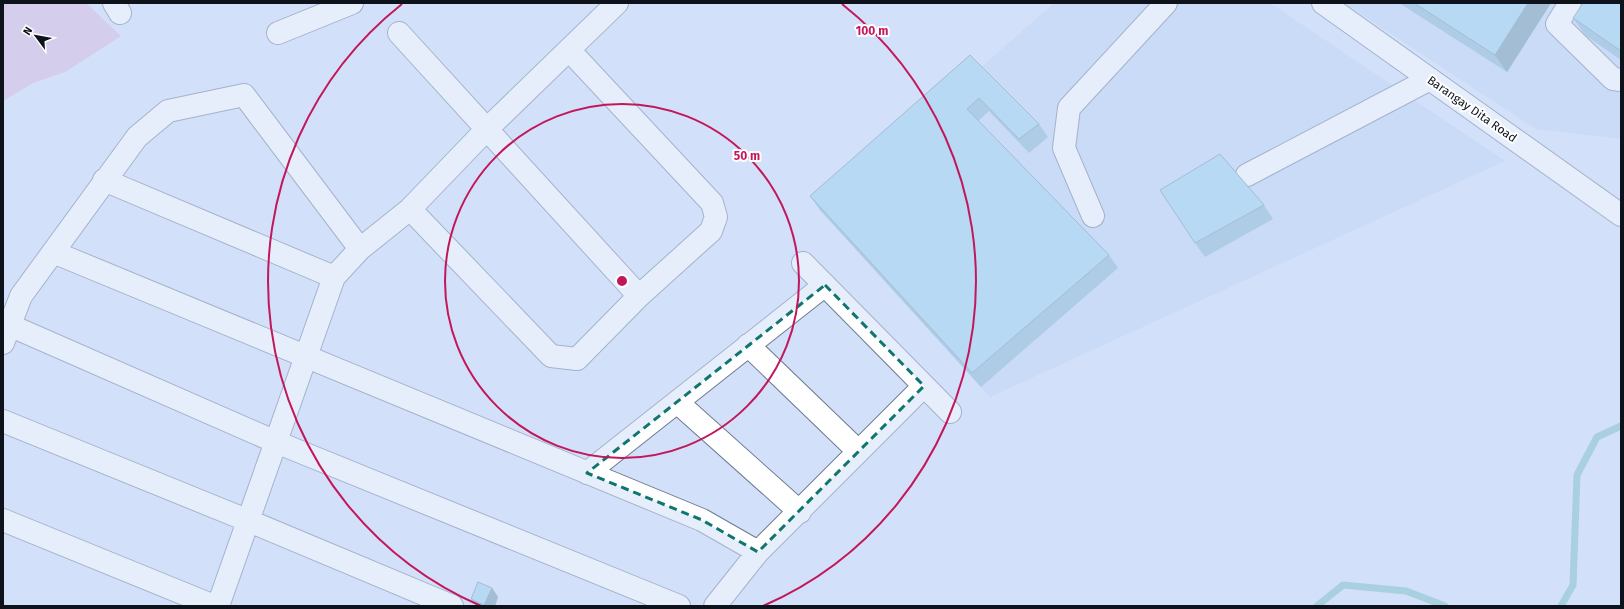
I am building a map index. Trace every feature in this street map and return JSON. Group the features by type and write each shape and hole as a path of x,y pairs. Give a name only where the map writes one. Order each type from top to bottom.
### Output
{"street":[{"path":"278,33 352,3"},
{"path":"218,606 334,277 360,249 410,209 486,130 617,3"},
{"path":"1093,216 1064,148 1068,108 1166,3"},
{"name":"Barangay Dita Road","path":"1323,3 1621,215"},
{"path":"1570,3 1557,24 1613,79 1621,80"},
{"path":"400,33 486,130 639,296"},
{"path":"410,209 551,356 576,359 639,296 711,230 716,217 712,203 569,50"},
{"path":"1247,175 1430,78"},
{"path":"360,249 244,95 168,111 137,137 104,180 21,296 6,334 679,606"},
{"path":"104,180 334,277"},
{"path":"53,252 306,358 702,520 758,552"},
{"path":"803,262 950,412"},
{"path":"587,473 825,285"},
{"path":"748,345 858,451"},
{"path":"715,606 758,552 800,512 858,451 924,386"},
{"path":"677,402 800,512"},
{"path":"3,422 249,521 452,606"},
{"path":"3,520 214,606"}],"highlighted area":[{"path":"825,285 924,386 758,552 702,520 587,473"}],"shaded area":[{"path":"3,3 86,3 121,36 65,72 33,83 3,101"},
{"path":"1054,3 1270,3 1505,161 990,397 820,210"},
{"path":"1344,3 1621,3 1621,139 1536,129"}],"building":[{"path":"1414,3 1528,3 1495,55"},
{"path":"1583,3 1621,3 1621,51 1573,18"},
{"path":"970,55 1039,124 1019,139 979,98 967,109 1109,255 972,373 810,196"},
{"path":"1220,154 1264,205 1195,243 1160,190"},
{"path":"478,582 492,588 484,605 471,599"}],"waterway":[{"path":"1561,606 1573,585 1577,475 1597,437 1621,426"},
{"path":"1317,606 1343,585 1406,591 1445,606"}]}
